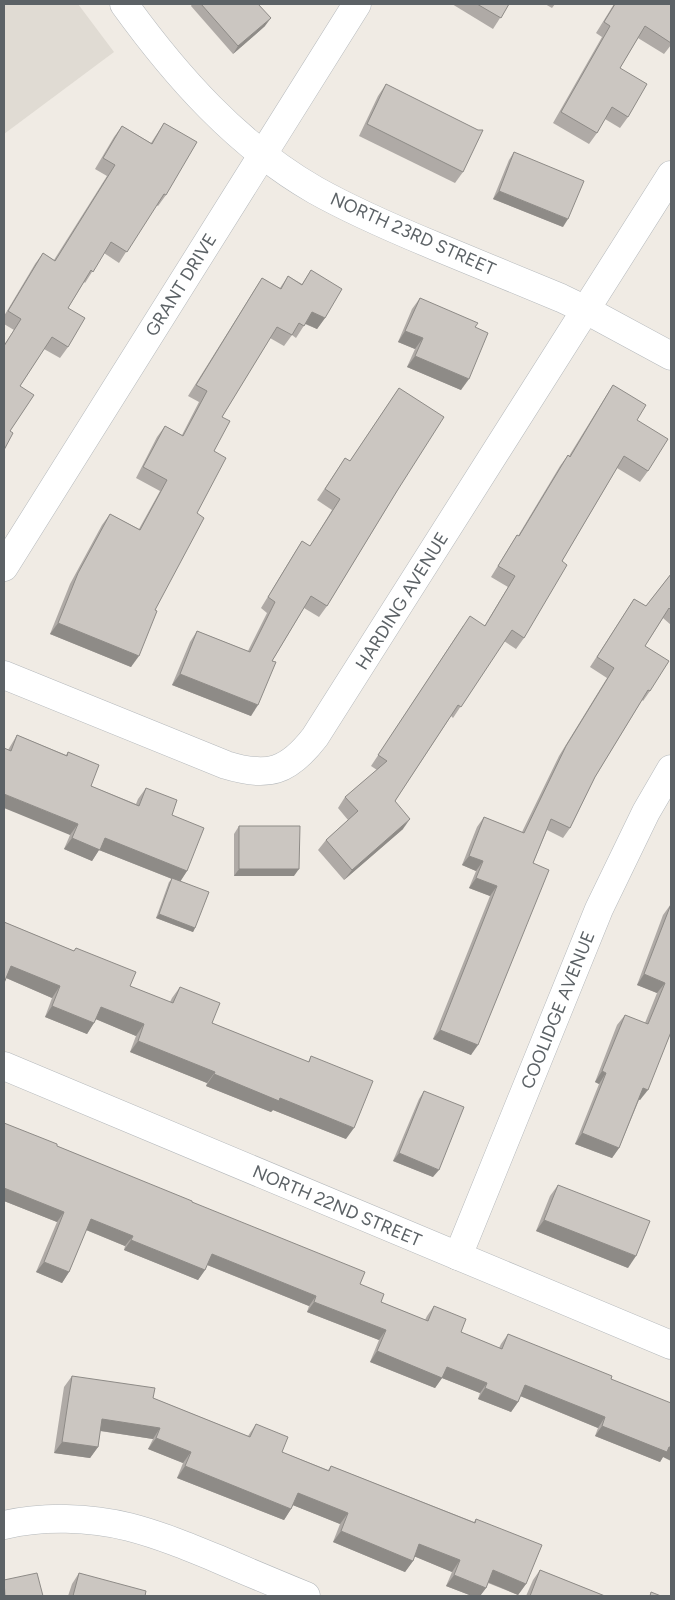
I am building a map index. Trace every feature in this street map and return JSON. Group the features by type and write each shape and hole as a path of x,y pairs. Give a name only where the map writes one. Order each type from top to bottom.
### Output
{"street":[{"name":"NORTH 23RD STREET","path":"124,4 160,52 236,133 314,189 366,217 586,310 671,356"},
{"name":"GRANT DRIVE","path":"4,567 358,4"},
{"name":"HARDING AVENUE","path":"4,675 234,768 258,772 274,770 290,763 305,750 315,737 671,175"},
{"name":"COOLIDGE AVENUE","path":"458,1256 599,909 646,812 671,769"},
{"name":"NORTH 22ND STREET","path":"4,1066 671,1345"},
{"path":"4,1525 37,1520 65,1519 96,1520 128,1526 188,1547 306,1596"}],"shaded area":[{"path":"4,4 78,4 114,52 4,134"}],"building":[{"path":"201,4 258,4 271,18 238,46"},
{"path":"477,4 509,4 501,18"},
{"path":"615,4 671,4 671,43 645,26 620,68 647,84 628,117 612,107 597,133 561,112 610,26 604,22"},
{"path":"386,84 478,130 483,130 463,172 367,124"},
{"path":"164,123 197,142 166,195 164,194 127,252 111,242 93,272 91,270 68,308 85,318 68,347 52,337 20,386 34,395 10,431 13,433 4,450 4,346 21,319 8,311 43,253 55,261 115,165 103,158 122,126 152,144"},
{"path":"514,152 584,181 568,219 499,191"},
{"path":"311,270 342,289 325,318 312,312 304,326 299,323 292,335 277,327 222,417 230,421 214,451 226,458 197,513 204,518 155,610 157,611 139,656 58,623 78,573 110,514 140,530 167,480 143,467 165,426 183,436 207,391 196,385 262,278 281,289 288,276 302,285"},
{"path":"420,298 478,323 475,327 488,333 469,379 415,356 423,338 405,331"},
{"path":"613,385 646,405 637,420 668,439 648,471 624,456 562,561 567,565 524,638 512,630 461,707 458,705 395,801 410,819 352,870 326,840 358,811 345,797 387,761 378,755 470,616 485,626 515,576 498,566 517,535 519,536 568,455 570,457"},
{"path":"399,388 444,417 327,606 311,596 272,661 276,662 258,705 180,674 197,631 250,652 275,602 268,597 302,541 310,546 340,499 325,489 345,458 350,461"},
{"path":"671,574 671,610 669,608 645,646 669,661 650,691 648,690 595,777 570,828 551,819 533,863 549,870 478,1045 440,1030 497,886 476,878 483,861 469,856 484,817 524,833 566,746 614,668 597,657 634,599 646,606"},
{"path":"17,735 67,756 68,752 99,765 91,786 139,806 146,788 177,800 172,815 204,828 187,871 105,838 100,850 72,838 78,824 4,794 4,748 11,751"},
{"path":"239,826 300,826 299,869 239,869"},
{"path":"172,878 209,892 195,928 159,914"},
{"path":"671,904 671,1032 648,1090 643,1088 619,1148 582,1133 606,1073 602,1071 625,1015 648,1024 665,983 644,974"},
{"path":"4,922 74,951 76,948 136,972 130,986 173,1003 180,987 220,1003 212,1023 309,1062 311,1056 373,1081 354,1128 280,1098 279,1101 214,1074 215,1072 138,1041 144,1024 101,1007 94,1023 52,1006 60,986 11,966 4,983"},
{"path":"424,1091 464,1107 439,1170 399,1153"},
{"path":"4,1123 365,1272 360,1284 384,1294 381,1302 428,1321 434,1306 466,1319 461,1332 502,1349 508,1334 612,1376 611,1379 671,1403 671,1447 669,1447 667,1452 602,1426 605,1417 525,1385 518,1402 485,1388 487,1383 447,1367 442,1378 377,1351 386,1330 314,1302 316,1296 212,1254 205,1270 131,1240 133,1236 91,1219 69,1272 44,1262 64,1212 4,1188"},
{"path":"558,1185 650,1221 636,1256 544,1220"},
{"path":"72,1376 155,1388 153,1398 250,1437 256,1424 288,1437 282,1452 329,1471 331,1466 475,1523 476,1519 542,1545 526,1584 493,1570 486,1588 454,1575 460,1560 419,1544 413,1561 341,1531 348,1513 298,1493 291,1509 185,1466 191,1452 156,1438 160,1428 102,1419 98,1447 62,1442"},
{"path":"540,1570 605,1596 530,1596"},
{"path":"37,1573 43,1596 5,1596 4,1580"},
{"path":"79,1573 146,1591 145,1596 73,1596"},
{"path":"651,1592 661,1596 650,1596"}]}
